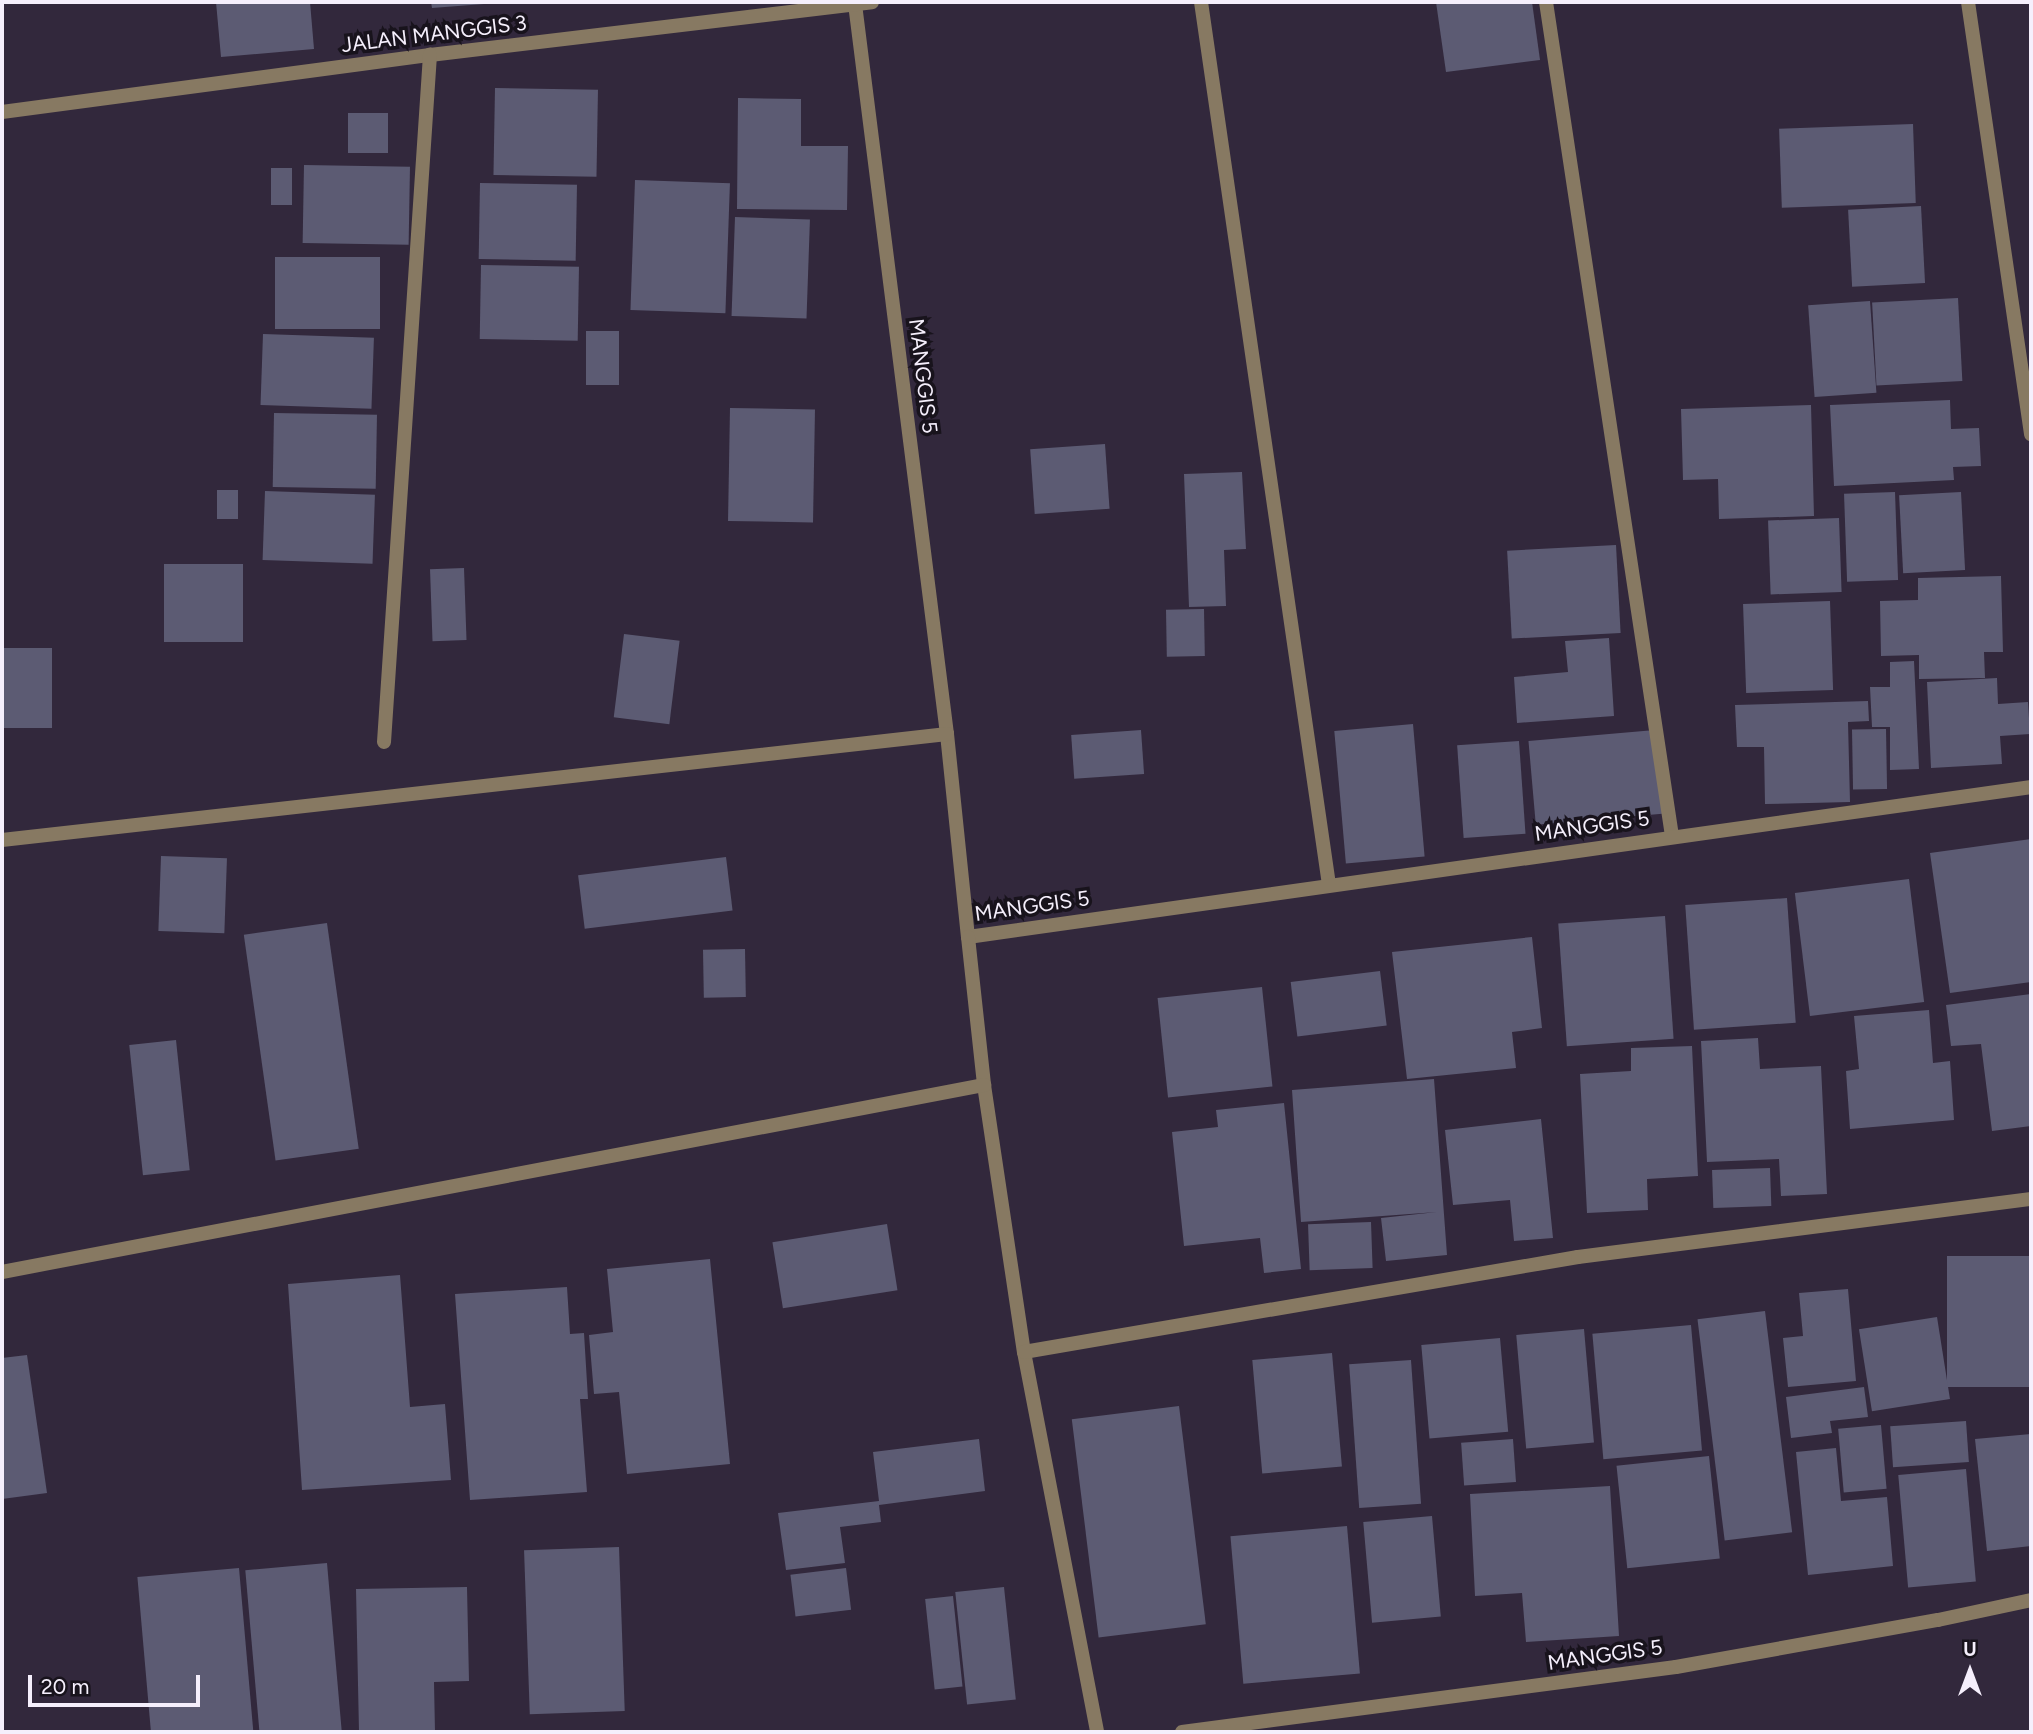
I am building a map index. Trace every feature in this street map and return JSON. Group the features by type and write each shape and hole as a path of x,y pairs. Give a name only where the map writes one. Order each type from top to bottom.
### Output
{"street":[{"name":"JALAN MANGGIS 3","path":"2,112 430,55 872,2"},
{"path":"1201,2 1329,885"},
{"path":"1546,2 1672,836"},
{"path":"1968,2 2031,434"},
{"name":"MANGGIS 5","path":"855,4 947,734 968,937 2031,787"},
{"path":"384,742 430,55"},
{"path":"2,840 947,734"},
{"path":"968,937 984,1085 1024,1352 1097,1732"},
{"path":"2,1272 984,1085"},
{"path":"1024,1352 1578,1256 2031,1199"},
{"name":"MANGGIS 5","path":"1182,1732 1676,1667 1938,1620 2031,1600"}],"building":[{"path":"216,2 310,2 314,49 221,57"},
{"path":"431,2 484,2 484,4 432,8"},
{"path":"1436,2 1532,2 1540,60 1446,72"},
{"path":"495,88 598,90 596,177 493,175"},
{"path":"738,98 801,99 801,146 848,146 847,210 737,209"},
{"path":"348,113 388,113 388,153 348,153"},
{"path":"1913,124 1916,203 1782,208 1779,129"},
{"path":"304,165 410,167 409,245 303,243"},
{"path":"271,168 292,168 292,205 271,205"},
{"path":"635,180 730,183 725,313 630,310"},
{"path":"480,183 577,185 576,261 479,259"},
{"path":"1921,206 1925,283 1852,287 1848,210"},
{"path":"735,217 810,220 806,319 732,316"},
{"path":"275,257 380,257 380,329 275,329"},
{"path":"481,265 579,267 578,341 480,339"},
{"path":"1958,298 1962,381 1876,385 1872,303"},
{"path":"1870,301 1876,393 1815,397 1808,305"},
{"path":"586,331 619,331 619,385 586,385"},
{"path":"263,334 374,338 371,409 261,405"},
{"path":"1950,400 1951,429 1979,428 1981,466 1953,467 1954,480 1834,486 1830,405"},
{"path":"1811,405 1814,516 1719,519 1718,479 1683,480 1681,409"},
{"path":"730,408 815,409 813,522 728,521"},
{"path":"274,413 377,415 376,489 273,487"},
{"path":"1105,444 1110,509 1035,514 1030,449"},
{"path":"1242,472 1246,549 1224,550 1226,606 1189,607 1184,474"},
{"path":"217,490 238,490 238,519 217,519"},
{"path":"265,491 375,495 373,564 263,560"},
{"path":"1895,492 1898,580 1847,582 1844,494"},
{"path":"1961,492 1965,570 1903,573 1899,495"},
{"path":"1839,518 1842,592 1771,594 1768,520"},
{"path":"1616,545 1621,633 1512,639 1507,551"},
{"path":"164,564 243,564 243,642 164,642"},
{"path":"464,568 467,640 433,641 430,569"},
{"path":"2001,576 2003,652 1984,652 1985,678 1919,679 1919,655 1881,656 1880,601 1918,600 1918,578"},
{"path":"1830,601 1833,690 1746,693 1743,604"},
{"path":"1204,609 1205,656 1167,657 1166,610"},
{"path":"624,634 680,641 669,724 614,717"},
{"path":"1609,638 1614,716 1517,723 1514,677 1568,672 1565,641"},
{"path":"2,648 52,648 52,728 2,728"},
{"path":"1914,661 1919,769 1890,770 1890,727 1872,727 1870,687 1890,687 1890,662"},
{"path":"1997,678 1998,704 2028,702 2030,734 2000,736 2002,764 1931,768 1927,682"},
{"path":"1868,701 1869,721 1848,722 1850,802 1765,804 1764,747 1737,747 1735,705"},
{"path":"1413,724 1425,856 1346,863 1334,731"},
{"path":"1886,729 1887,789 1853,790 1852,730"},
{"path":"1141,730 1144,774 1074,779 1071,735"},
{"path":"1655,730 1662,814 1536,825 1528,741"},
{"path":"1519,741 1525,834 1464,838 1457,745"},
{"path":"2031,839 2031,982 1950,993 1930,853"},
{"path":"161,856 227,858 224,933 158,931"},
{"path":"726,857 733,911 585,929 578,875"},
{"path":"1909,879 1924,1002 1810,1016 1795,893"},
{"path":"1787,898 1796,1023 1694,1030 1685,905"},
{"path":"1665,916 1674,1039 1567,1046 1558,923"},
{"path":"327,923 359,1149 276,1160 244,935"},
{"path":"1532,937 1542,1028 1512,1032 1516,1068 1407,1079 1392,952"},
{"path":"745,949 746,997 704,998 703,950"},
{"path":"1380,971 1387,1026 1297,1037 1291,982"},
{"path":"1262,987 1272,1086 1168,1097 1158,998"},
{"path":"2031,994 2031,1126 1992,1131 1981,1044 1951,1046 1946,1005"},
{"path":"1929,1010 1933,1063 1950,1061 1954,1120 1850,1129 1846,1071 1859,1069 1854,1016"},
{"path":"1758,1038 1760,1069 1821,1066 1827,1194 1781,1196 1779,1159 1707,1162 1701,1041"},
{"path":"176,1040 190,1170 143,1175 129,1045"},
{"path":"1692,1046 1698,1176 1647,1179 1648,1210 1587,1213 1580,1074 1631,1071 1631,1048"},
{"path":"1434,1079 1447,1255 1386,1261 1381,1218 1437,1212 1301,1222 1292,1090"},
{"path":"1284,1103 1301,1269 1264,1273 1260,1238 1184,1246 1172,1132 1218,1127 1216,1110"},
{"path":"1541,1119 1553,1238 1514,1241 1510,1200 1453,1205 1445,1130"},
{"path":"1770,1168 1771,1206 1713,1208 1712,1170"},
{"path":"1371,1222 1373,1268 1310,1270 1308,1224"},
{"path":"887,1224 897,1290 783,1308 772,1242"},
{"path":"1947,1256 2030,1256 2030,1387 1947,1387"},
{"path":"710,1259 730,1464 627,1474 619,1392 594,1394 589,1335 613,1332 607,1269"},
{"path":"400,1275 410,1407 445,1404 451,1480 302,1490 288,1284"},
{"path":"567,1287 570,1334 584,1333 588,1399 580,1399 587,1492 470,1500 455,1294"},
{"path":"1848,1289 1856,1381 1788,1387 1783,1338 1803,1336 1799,1293"},
{"path":"1765,1311 1792,1532 1725,1541 1698,1319"},
{"path":"1937,1317 1950,1399 1872,1411 1859,1329"},
{"path":"1691,1325 1702,1451 1603,1459 1592,1334"},
{"path":"1584,1329 1594,1443 1526,1448 1516,1335"},
{"path":"1500,1338 1508,1432 1429,1439 1421,1345"},
{"path":"1332,1353 1342,1467 1262,1474 1252,1360"},
{"path":"27,1355 47,1493 2,1499 2,1358"},
{"path":"1411,1360 1421,1504 1359,1508 1349,1364"},
{"path":"1864,1387 1868,1417 1830,1421 1832,1433 1791,1438 1786,1397"},
{"path":"1179,1406 1206,1624 1099,1638 1072,1419"},
{"path":"1966,1421 1969,1462 1893,1467 1890,1426"},
{"path":"1881,1425 1887,1489 1844,1493 1838,1429"},
{"path":"2031,1434 2031,1546 1987,1551 1975,1439"},
{"path":"979,1439 985,1491 879,1505 881,1522 840,1527 845,1563 786,1570 778,1513 879,1501 873,1452"},
{"path":"1513,1439 1516,1482 1464,1486 1461,1443"},
{"path":"1836,1448 1841,1501 1887,1497 1893,1566 1808,1575 1796,1452"},
{"path":"1709,1456 1720,1558 1627,1568 1617,1466"},
{"path":"1966,1469 1976,1582 1908,1587 1898,1475"},
{"path":"1610,1486 1619,1636 1526,1642 1522,1593 1475,1596 1470,1494"},
{"path":"1432,1516 1441,1617 1372,1623 1363,1522"},
{"path":"1347,1526 1360,1673 1243,1684 1230,1536"},
{"path":"619,1547 625,1711 530,1714 524,1550"},
{"path":"327,1563 342,1732 259,1732 245,1570"},
{"path":"239,1568 253,1732 151,1732 137,1577"},
{"path":"846,1568 851,1610 796,1617 790,1575"},
{"path":"467,1587 469,1681 434,1682 435,1732 359,1732 356,1589"},
{"path":"1004,1587 1016,1699 967,1705 955,1592"},
{"path":"953,1596 963,1687 935,1689 925,1599"}]}
